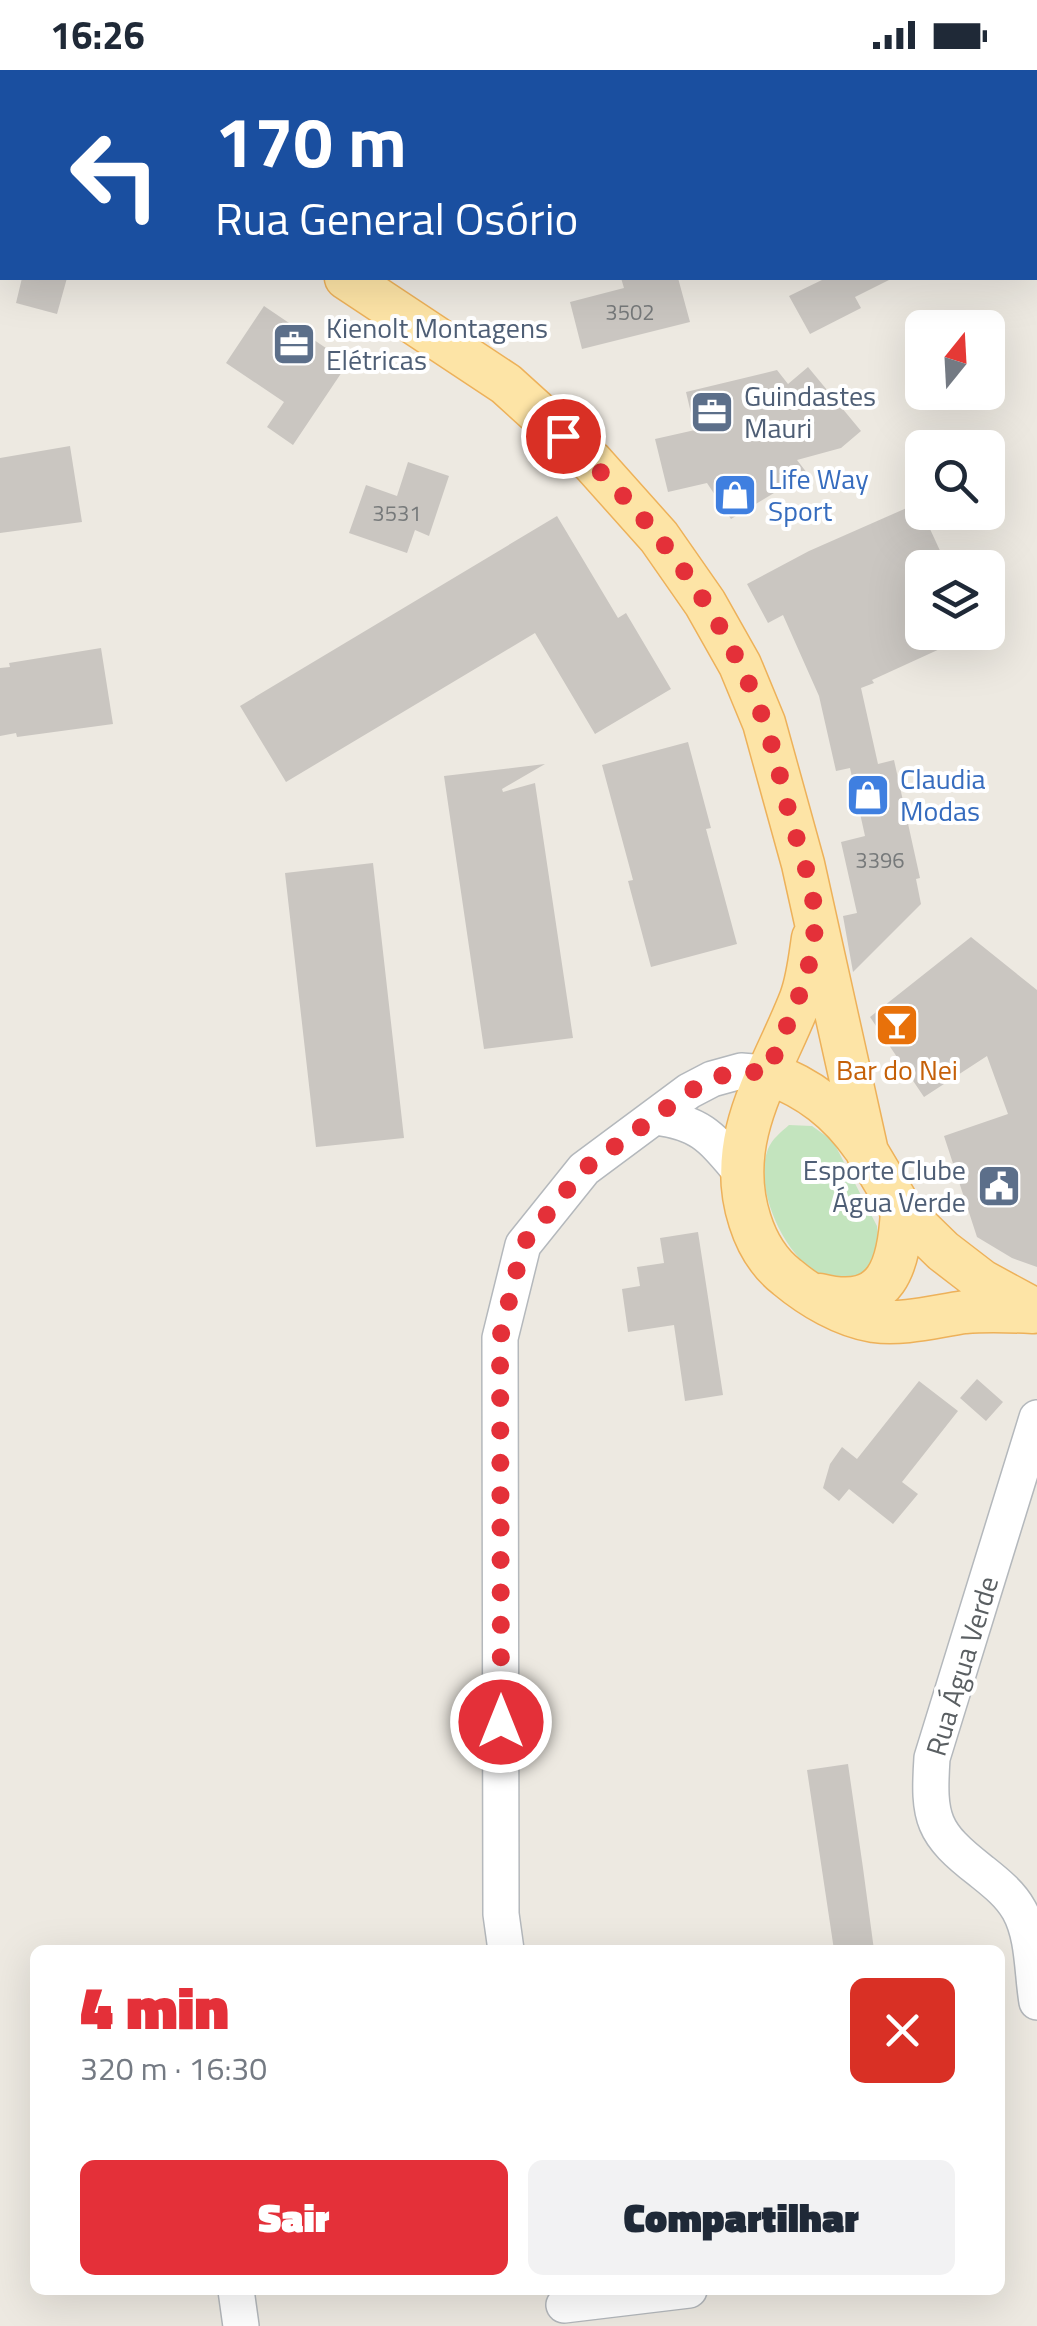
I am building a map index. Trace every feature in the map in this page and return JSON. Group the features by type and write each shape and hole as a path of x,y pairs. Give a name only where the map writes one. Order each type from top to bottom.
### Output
{"main road":[{"path":"349,280 506,384 592,462 659,537 705,603 740,665 764,722 815,918 867,1152"},
{"path":"815,918 802,995 750,1120 740,1171 756,1242 780,1272 804,1291 849,1314 877,1322 968,1312 1037,1312"},
{"path":"768,1073 808,1091 837,1114 867,1152 902,1211 943,1251 982,1281 1037,1312"},
{"path":"750,1120 778,1100 808,1091"},
{"path":"804,1291 853,1298 873,1290 892,1274 900,1246 902,1211"}],"street":[{"path":"505,1945 501,1914 500,1338 523,1244 584,1169 655,1117 712,1078 742,1071 768,1073"},
{"path":"655,1117 693,1125 709,1135 740,1171"},
{"name":"Rua Água Verde","path":"1037,1418 932,1758 930,1797 936,1826 954,1850 1004,1890 1021,1913 1037,2002"},
{"path":"237,2295 241,2326"},
{"path":"564,2307 652,2295"}],"green space":[{"path":"789,1125 812,1126 833,1141 877,1226 879,1246 864,1275 841,1281 823,1276 792,1249 780,1230 765,1187 764,1167 770,1145"}],"building":[{"path":"22,280 66,280 57,314 16,303"},
{"path":"622,280 679,280 690,322 582,349 570,302 624,288"},
{"path":"822,280 889,280 855,297 861,308 810,334 789,296"},
{"path":"264,306 348,363 293,445 267,427 284,402 226,363"},
{"path":"808,367 861,431 841,448 797,460 807,473 731,519 707,483 668,492 655,439 695,430 686,392 777,370 788,384"},
{"path":"70,446 82,522 0,533 0,458"},
{"path":"408,462 449,476 429,536 415,530 407,553 349,533 366,485 397,496"},
{"path":"905,509 905,530 930,530 940,550 905,550 905,650 938,650 861,688 878,764 894,760 920,878 916,879 921,904 853,972 843,916 857,913 841,842 865,836 850,768 836,771 819,696 783,615 768,623 747,584 809,551"},
{"path":"557,516 618,618 626,613 671,689 595,734 535,633 286,782 240,706"},
{"path":"101,648 113,724 0,736 0,668 10,667 9,663"},
{"path":"688,742 711,828 706,829 737,944 651,967 628,881 633,880 602,765"},
{"path":"545,764 502,789 503,792 535,783 573,1038 484,1049 444,776"},
{"path":"373,863 404,1138 316,1147 285,873"},
{"path":"971,937 1037,990 1037,1267 1012,1258 977,1237 944,1136 1008,1114 987,1056 924,1097 870,1017"},
{"path":"698,1232 723,1395 685,1401 674,1325 628,1332 622,1289 640,1286 637,1267 664,1263 660,1238"},
{"path":"977,1379 1003,1402 986,1421 960,1398"},
{"path":"919,1381 958,1411 902,1482 918,1494 893,1524 849,1489 839,1501 823,1488 830,1464 842,1447 857,1459"},
{"path":"848,1764 873,1945 833,1945 807,1770"}],"place":[{"name":"Kienolt Montagens Elétricas","path":"294,344"},
{"name":"Guindastes Mauri","path":"712,412"},
{"name":"Life Way Sport","path":"735,495"},
{"name":"Claudia Modas","path":"868,795"},
{"name":"Bar do Nei","path":"897,1025"},
{"name":"Esporte Clube Água Verde","path":"999,1186"}],"route":[{"path":"501,1722 500,1338 523,1244 584,1169 689,1092 712,1078 742,1071 768,1073 802,995 815,918 764,722 740,665 705,603 659,537 592,462 563,436"}]}
